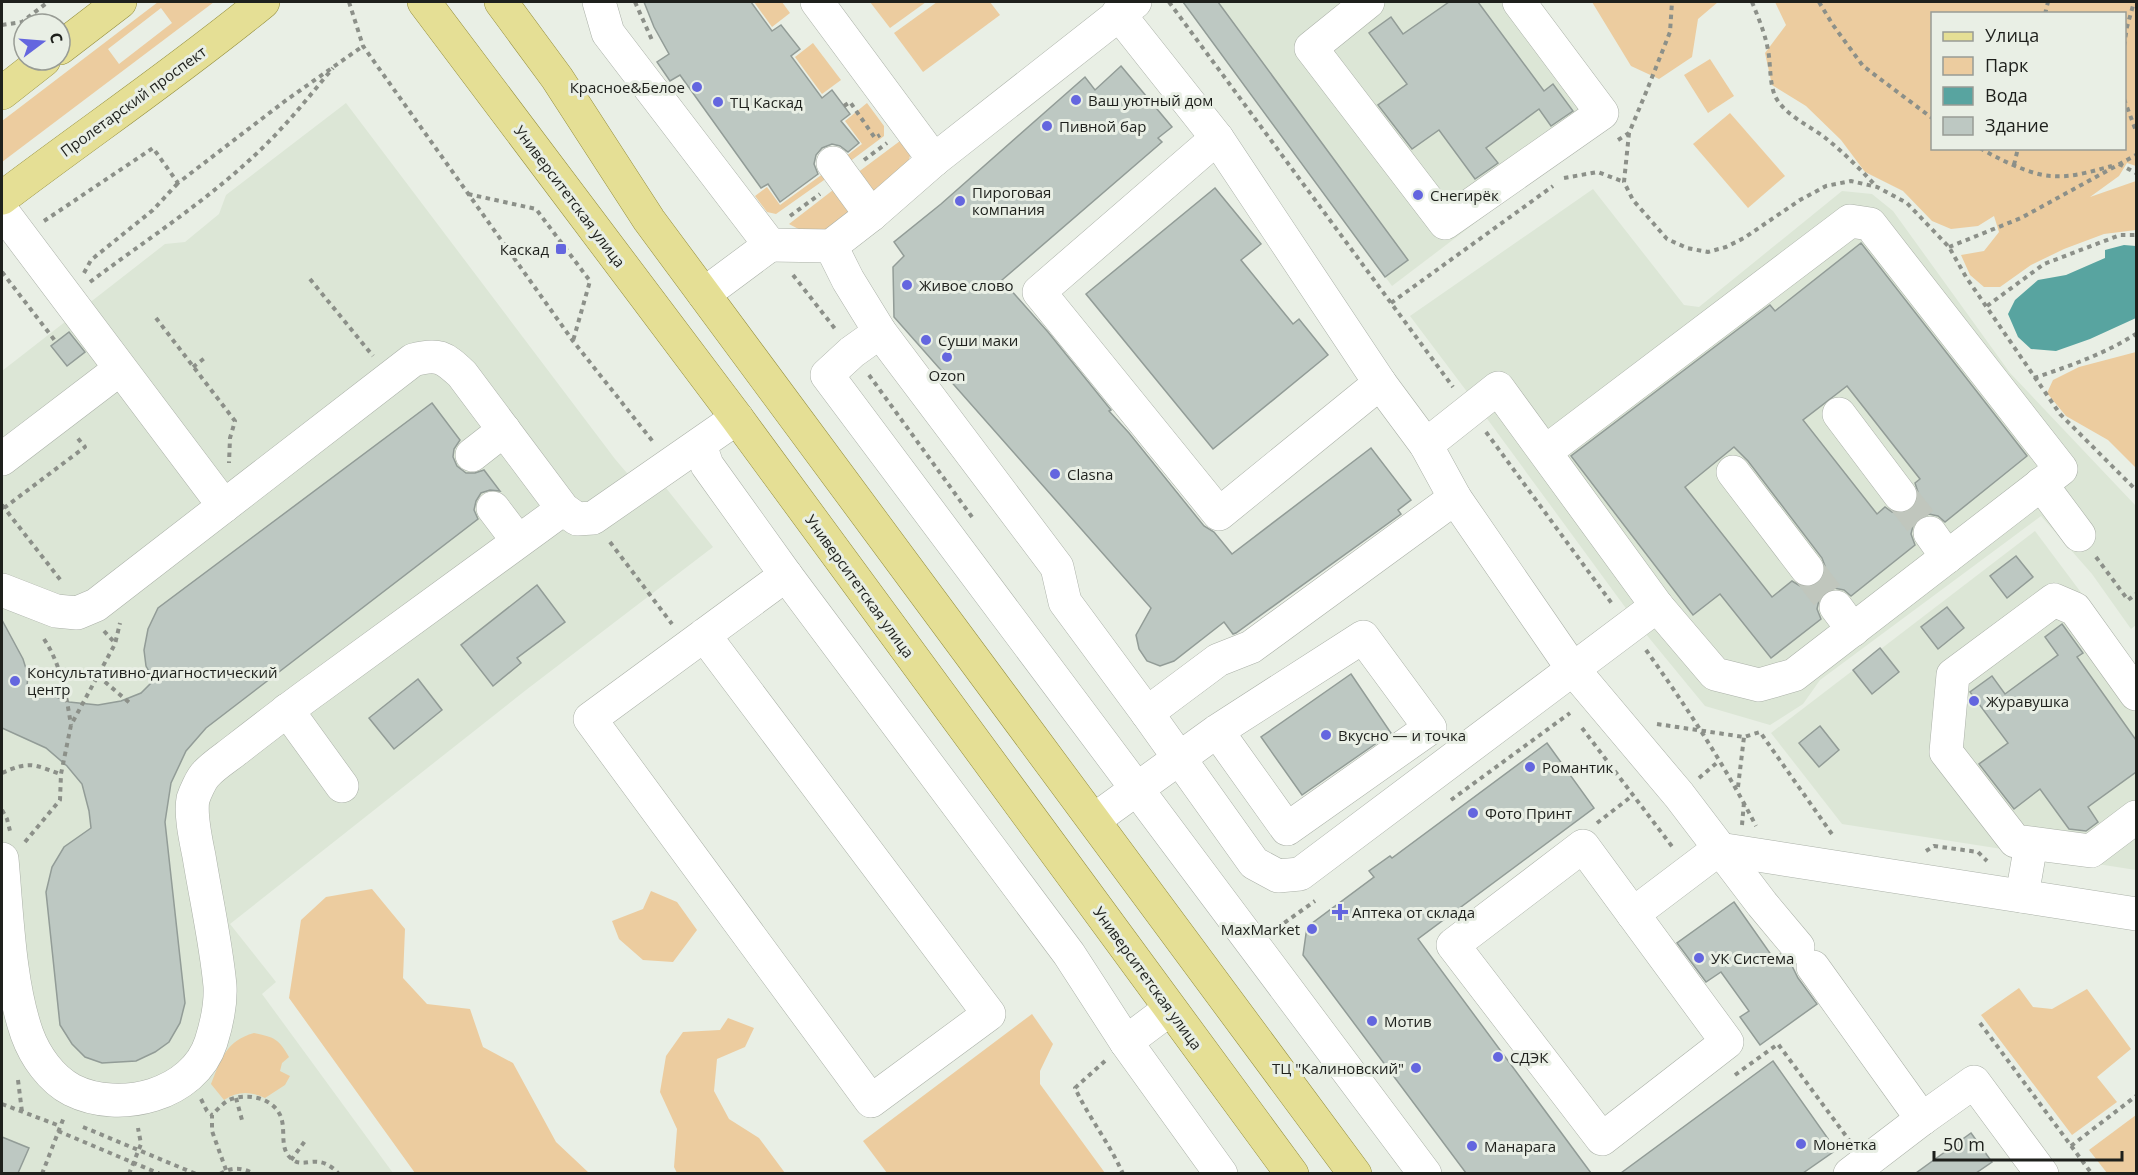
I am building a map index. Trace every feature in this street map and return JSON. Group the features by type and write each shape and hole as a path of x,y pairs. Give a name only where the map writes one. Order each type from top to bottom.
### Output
{"main road":[{"path":"72,39 120,2"},
{"name":"Пролетарский проспект","path":"2,198 114,113 207,48 263,2"},
{"name":"Университетская улица","path":"424,2 737,418 1292,1173"},
{"path":"501,2 557,78 649,220 1355,1173"},
{"path":"2,93 29,72"}],"lane":[{"path":"599,2 608,33 770,245"},
{"path":"817,2 934,160"},
{"path":"1368,2 1311,48 1444,223 1602,113 1519,2"},
{"path":"704,294 770,245 831,246 871,215 934,160 1126,7 1217,138 1380,383 1426,445 1455,498 1572,668 1679,795 1719,849 1753,911 1805,957 1922,1119"},
{"path":"1217,138 1039,292 1219,514 1380,383"},
{"path":"833,163 871,215"},
{"path":"2,211 224,506"},
{"path":"1426,445 1498,388 1657,606 1715,674 1759,685 1794,675 1844,619 1938,545 2041,484 2061,469 1870,224 1850,221 1545,452"},
{"path":"831,246 848,280 880,332 1057,567 1065,602 1254,863 1278,876 1300,874 1657,606"},
{"path":"880,332 852,352 827,375 1425,1173"},
{"path":"2,590 56,611 77,613 96,605 413,360 429,355 446,359 462,374 504,430 578,513"},
{"path":"2,459 120,369"},
{"path":"1839,414 1900,495"},
{"path":"7,869 15,981 22,1021 32,1049 48,1070 63,1084 69,1105 92,1097 116,1102 134,1099 173,1087 200,1065 210,1046 219,1018 220,987 195,831 193,800 205,775 287,710 518,541 578,513 700,445 737,418"},
{"path":"472,455 504,430"},
{"path":"700,445 707,465 786,575 1069,954 1126,1042 1221,1173"},
{"path":"1733,472 1807,569"},
{"path":"2041,484 2079,535"},
{"path":"1147,713 1218,660 1251,647 1455,498"},
{"path":"493,508 518,541"},
{"path":"696,640 989,1014 871,1101 590,719 696,640 786,575"},
{"path":"2136,694 2075,609 2054,600 1953,675 1946,752 2015,841 2091,851 2136,817"},
{"path":"1094,820 1217,731 1363,637 1430,728 1287,829 1217,731"},
{"path":"287,710 342,786"},
{"path":"2022,896 2031,844"},
{"path":"1583,846 1633,914 1726,1042 1602,1139 1453,945 1583,846"},
{"path":"1633,914 1719,849 2136,914"},
{"path":"1126,1042 1170,1009"},
{"path":"1861,1169 1922,1119 1974,1083 2042,1173"}],"path":[{"path":"2,25 22,22 48,2"},
{"path":"1752,2 1769,52 1769,73 1775,94 1782,107 1827,139 1877,187"},
{"path":"1819,2 1863,66 1931,117"},
{"path":"2126,33 2134,2"},
{"path":"68,299 91,260 153,210 178,183 363,46"},
{"path":"68,299 169,225 230,176 279,132 339,62"},
{"path":"844,106 850,102"},
{"path":"2126,104 2136,131"},
{"path":"1629,133 1623,182 1633,200 1667,239 1687,248 1708,252 1726,248 1800,200 1826,186 1851,181 1877,187 1907,203 1949,247 1966,277 2060,414 2136,490"},
{"path":"20,237 153,148 178,183"},
{"path":"1984,150 2014,166 2050,177 2084,173 2121,163 2136,173"},
{"path":"2014,166 2018,150"},
{"path":"1949,247 2021,218 2136,155"},
{"path":"1564,178 1598,172 1623,182"},
{"path":"467,194 536,209 590,281 573,341"},
{"path":"1987,306 2044,264 2120,235 2136,235"},
{"path":"2,272 56,342"},
{"path":"310,279 353,331"},
{"path":"156,318 235,421"},
{"path":"2034,378 2084,361 2136,334"},
{"path":"193,367 206,357"},
{"path":"74,427 75,434 85,447 3,506 84,610 115,644"},
{"path":"578,513 696,640"},
{"path":"2079,535 2128,600 2136,594"},
{"path":"7,869 24,842 60,800 61,774 71,725 115,644 122,615"},
{"path":"40,631 55,656 65,688 71,725"},
{"path":"98,676 131,704"},
{"path":"1447,803 1570,712 1691,871"},
{"path":"1737,788 1744,737 1760,732 1838,842 1863,872"},
{"path":"2,773 20,765 35,765 61,774"},
{"path":"1595,825 1632,796"},
{"path":"1276,929 1323,894"},
{"path":"1980,1023 2092,1173"},
{"path":"1123,1173 1118,1161 1085,1110 1075,1088 1126,1042"},
{"path":"1729,1080 1778,1044 1861,1169"},
{"path":"2071,1146 2136,1096"},
{"path":"226,1170 212,1131 212,1115 228,1101 250,1097 272,1105 280,1114 285,1152 291,1160 298,1163 316,1160 333,1167 339,1173"},
{"path":"236,1098 242,1120"},
{"path":"129,1173 141,1144 134,1099"},
{"path":"2,1104 160,1173"},
{"path":"42,1173 69,1105 139,1150 196,1173"},
{"path":"291,1160 305,1141"},
{"path":"220,1173 236,1168 254,1173"}],"shaded area":[{"name":"Снегирёк","path":"1188,2 1538,2 1620,113 1392,286 1184,4"},
{"path":"346,103 615,459 649,499 666,488 713,547 526,690 230,924 276,982 262,994 393,1173 2,1174 2,371 165,244 185,242 219,214 226,195"},
{"path":"1593,189 1684,305 1699,307 1842,191 1872,194 1893,211 2010,373 2136,506 2136,625 2131,629 2092,574 2041,516 1820,680 1803,704 1770,725 1705,706 1636,622 1410,316"},
{"name":"Журавушка","path":"2035,531 2136,666 2136,870 1842,824 1771,733"}],"green space":[{"path":"158,2 214,2 2,162 2,121 66,72 72,72 72,68","holes":["161,8 172,23 119,64 108,49"]},
{"path":"754,2 782,2 790,13 772,27"},
{"path":"870,2 926,2 890,28"},
{"path":"937,2 990,2 1000,15 923,72 894,33"},
{"path":"1592,2 1718,2 1698,19 1692,57 1659,79 1631,66"},
{"path":"1775,2 2136,2 2136,166 2127,163 2119,176 2090,197 2136,181 2136,230 2104,234 2064,249 2031,265 2000,287 1984,287 1970,275 1961,255 1984,251 1999,232 1994,216 1978,226 1951,229 1932,221 1903,191 1865,172 1841,140 1806,106 1772,85 1765,53 1786,25"},
{"path":"813,43 841,80 822,94 795,57"},
{"path":"1710,59 1734,96 1708,113 1684,75"},
{"path":"867,103 884,126 884,136 841,168 837,163 862,144 845,121"},
{"path":"1730,113 1785,176 1748,208 1693,144"},
{"path":"904,138 912,149 904,177 869,202 849,179"},
{"path":"831,168 834,173 776,214 767,212 755,196 767,187 780,205"},
{"path":"837,187 855,212 833,229 806,233 789,224"},
{"path":"2136,352 2136,468 2108,440 2066,416 2047,393 2053,380 2079,367"},
{"path":"372,889 405,929 403,978 427,1004 470,1009 483,1047 513,1063 556,1142 589,1173 415,1173 289,998 301,920 326,897"},
{"path":"651,891 677,902 697,930 673,962 643,960 619,939 612,921 643,909"},
{"path":"2019,988 2033,1007 2052,1009 2087,989 2131,1049 2097,1077 2117,1102 2072,1135 1981,1015"},
{"path":"1032,1014 1053,1044 1040,1071 1040,1084 1105,1173 887,1173 863,1141"},
{"path":"728,1018 754,1028 745,1047 717,1059 714,1091 729,1119 759,1138 785,1173 677,1173 674,1167 677,1129 660,1092 666,1056 683,1032 720,1030"},
{"path":"254,1033 271,1038 282,1046 289,1057 282,1063 280,1071 290,1076 285,1085 265,1098 244,1093 224,1100 211,1084 218,1067 231,1046 245,1036"},
{"path":"2136,1115 2136,1173 2107,1173 2089,1150"}],"water":[{"path":"2124,245 2136,246 2136,318 2090,339 2056,351 2031,349 2018,337 2008,314 2015,300 2038,280 2066,275 2105,258 2105,250"}],"building":[{"path":"644,2 751,2 772,31 781,25 800,49 791,56 822,98 832,90 850,114 841,121 859,143 848,152 832,144 822,148 816,155 814,164 818,174 780,202 768,184 761,188 680,75 670,81 657,62 669,54 654,27"},
{"path":"1183,2 1218,2 1408,260 1385,277"},
{"path":"1449,2 1478,2 1544,91 1553,84 1573,111 1551,126 1539,109 1486,148 1498,163 1475,179 1439,130 1412,149 1378,105 1407,84 1369,33 1391,17 1403,34"},
{"path":"1121,66 1172,127 1158,138 1162,142 1002,280 1048,332 1111,410 1109,411 1204,526 1214,532 1232,554 1371,448 1411,500 1398,510 1401,514 1236,633 1233,634 1224,622 1174,661 1160,666 1147,661 1139,649 1136,635 1151,608 894,317 893,267 904,256 894,242 941,204 1085,77 1095,90"},
{"path":"1215,188 1261,244 1241,260 1293,324 1299,319 1328,355 1213,449 1086,294"},
{"path":"1861,243 2027,456 1945,522 1938,516 1929,514 1919,518 1911,534 1915,545 1851,596 1844,590 1834,588 1824,592 1817,609 1821,619 1771,658 1720,594 1693,615 1571,456 1770,305 1775,311","holes":["1847,386 1920,479 1915,483 1918,492 1917,502 1911,510 1902,514 1892,512 1885,507 1877,514 1803,420","1734,447 1748,461 1822,558 1825,566 1824,576 1818,584 1809,588 1792,581 1772,597 1685,487"]},
{"path":"69,332 85,352 67,366 51,346"},
{"path":"432,403 460,440 454,449 453,457 457,466 466,473 484,470 500,491 490,490 481,493 474,510 478,519 206,728 186,751 171,783 165,822 185,1003 180,1023 169,1042 136,1061 102,1063 85,1057 72,1044 60,1025 46,892 52,867 64,847 91,828 89,811 82,784 67,766 46,748 2,728 2,620 23,659 28,675 27,686 69,702 98,705 121,701 141,693 154,680 146,666 144,650 148,629 158,608"},
{"path":"2016,556 2033,577 2007,598 1990,576"},
{"path":"537,585 565,622 517,658 521,663 493,686 461,645"},
{"path":"1947,607 1964,628 1938,649 1921,627"},
{"path":"2062,624 2083,653 2077,657 2136,740 2136,772 2088,807 2098,822 2086,831 2069,829 2040,789 2014,809 1979,764 2008,743 1970,692 1992,676 2005,694 2058,655 2045,637"},
{"path":"1880,648 1899,672 1872,694 1853,670"},
{"name":"Вкусно — и точка","path":"1351,674 1391,733 1302,795 1261,737"},
{"path":"418,679 442,710 394,749 369,718"},
{"path":"1820,726 1839,750 1819,767 1799,743"},
{"path":"1547,743 1594,808 1418,939 1591,1173 1466,1173 1303,955 1307,927 1374,877 1369,871 1390,856 1392,858"},
{"path":"1734,902 1774,959 1780,954 1791,964 1817,1004 1760,1045 1740,1017 1749,1011 1721,972 1706,982 1677,943"},
{"path":"1773,1061 1836,1150 1803,1173 1621,1173"},
{"path":"1971,1133 1992,1162 1976,1173 1916,1173"},
{"path":"2,1137 29,1148 18,1173 2,1173"}],"tunnel":[{"path":"1900,495 1930,533"},
{"path":"1807,569 1836,607"}],"place":[{"name":"Красное&Белое","path":"697,87"},
{"name":"Ваш уютный дом","path":"1076,100"},
{"name":"ТЦ Каскад","path":"718,102"},
{"name":"Пивной бар","path":"1047,126"},
{"name":"Снегирёк","path":"1418,195"},
{"name":"Пироговая компания","path":"960,201"},
{"name":"Каскад","path":"561,249"},
{"name":"Живое слово","path":"907,285"},
{"name":"Суши маки","path":"926,340"},
{"name":"Ozon","path":"947,357"},
{"name":"Clasna","path":"1055,474"},
{"name":"Консультативно-диагностический центр","path":"15,681"},
{"name":"Журавушка","path":"1974,701"},
{"name":"Вкусно — и точка","path":"1326,735"},
{"name":"Романтик","path":"1530,767"},
{"name":"Фото Принт","path":"1473,813"},
{"name":"Аптека от склада","path":"1340,912"},
{"name":"MaxMarket","path":"1312,929"},
{"name":"УК Система","path":"1699,958"},
{"name":"Мотив","path":"1372,1021"},
{"name":"СДЭК","path":"1498,1057"},
{"name":"ТЦ \"Калиновский\"","path":"1416,1068"},
{"name":"Монетка","path":"1801,1144"},
{"name":"Манарага","path":"1472,1146"}]}
